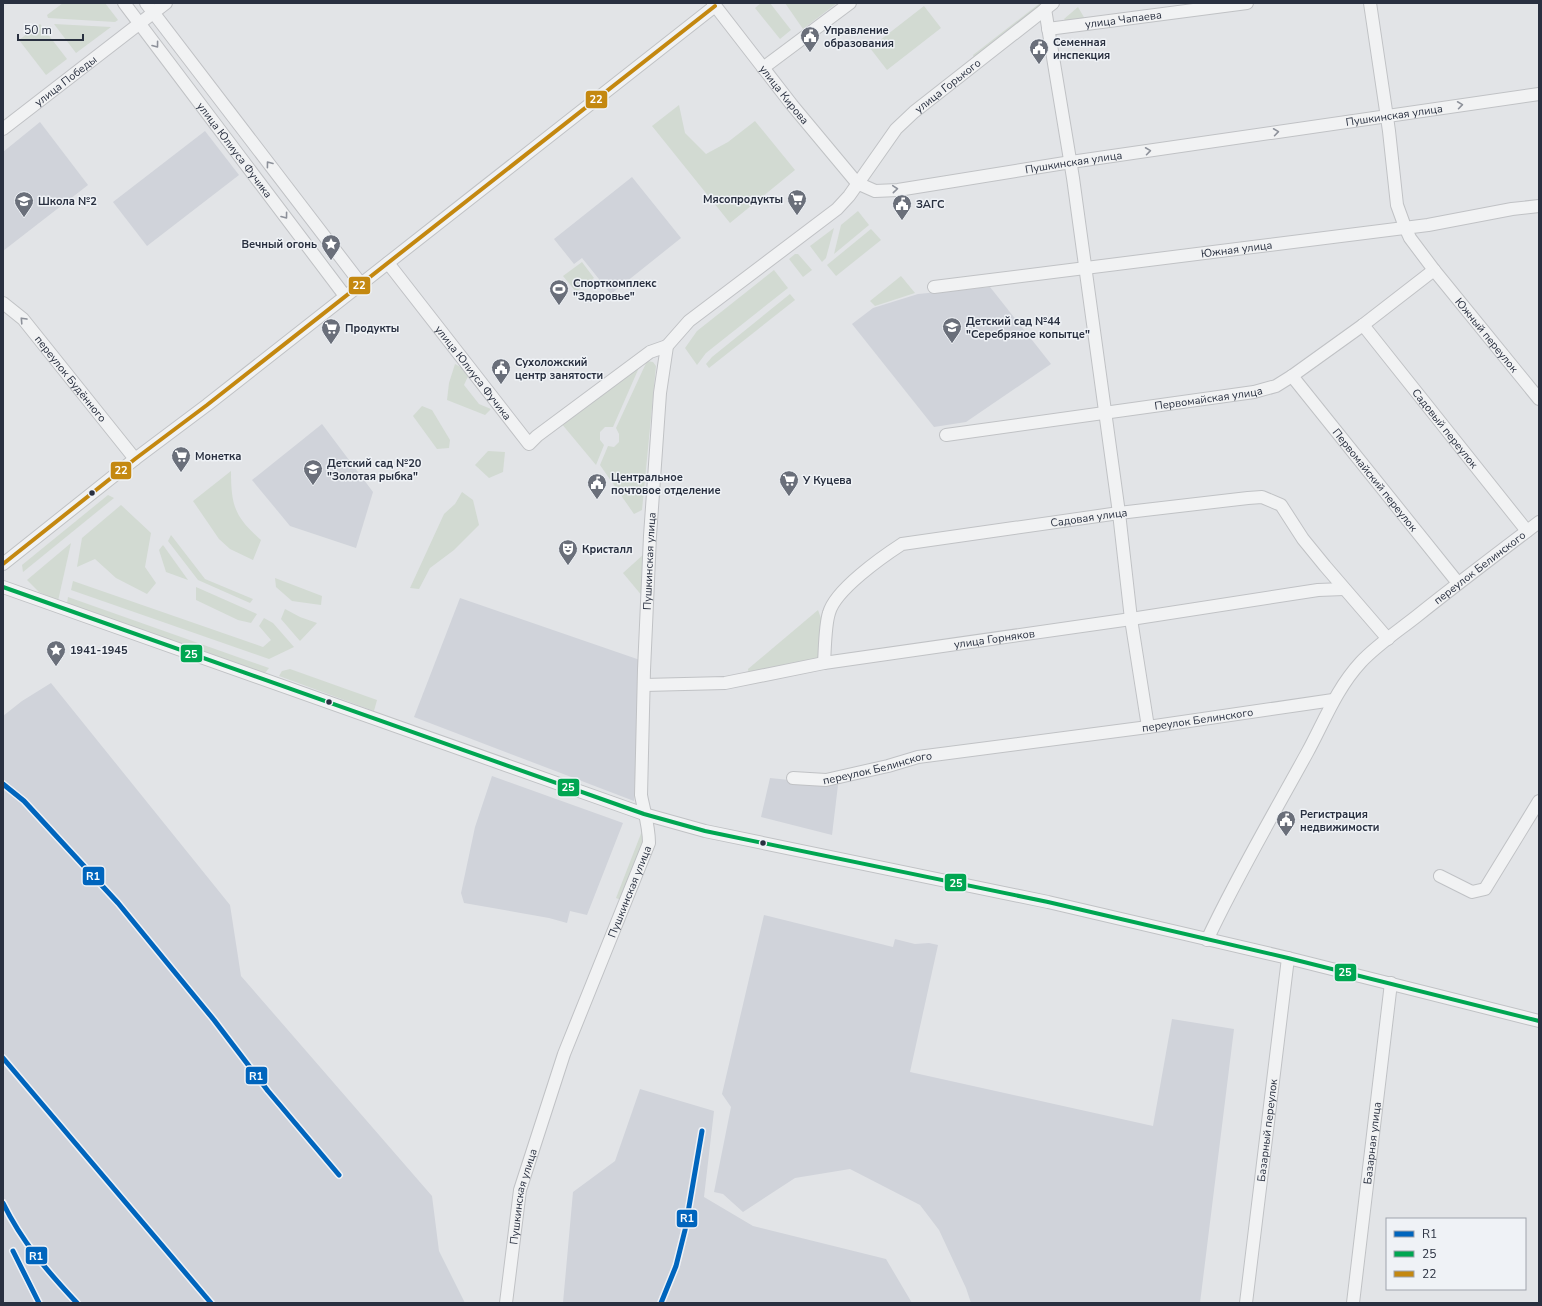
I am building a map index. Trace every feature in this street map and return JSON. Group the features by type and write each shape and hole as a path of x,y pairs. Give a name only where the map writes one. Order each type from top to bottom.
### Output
{"street":[{"name":"улица Юлиуса Фучика","path":"124,3 345,296"},
{"name":"улица Победы","path":"3,129 139,24 150,8 166,3"},
{"path":"763,68 850,3"},
{"name":"улица Чапаева","path":"1048,29 1247,3"},
{"name":"Южный переулок","path":"1370,3 1387,116 1398,205 1405,227 1410,238 1434,270 1539,399"},
{"path":"3,564 135,459 207,405 388,263 714,4"},
{"name":"улица Кирова","path":"714,4 834,157 857,183"},
{"path":"1049,6 1048,29 1071,162 1084,269 1106,413 1131,619 1148,727"},
{"name":"улица Горького","path":"857,183 896,129 914,112 1049,6"},
{"name":"улица Юлиуса Фучика","path":"150,8 361,284"},
{"name":"Пушкинская улица","path":"857,183 874,191 898,190 1071,162 1539,94"},
{"path":"667,346 689,322 837,209 849,196 857,183"},
{"name":"Южная улица","path":"934,287 1428,225 1512,209 1539,206"},
{"name":"улица Юлиуса Фучика","path":"388,263 529,444 537,436 650,352 667,346"},
{"name":"Первомайская улица","path":"946,436 1254,392 1276,386 1363,325 1434,270"},
{"name":"переулок Будённого","path":"3,303 23,319 135,459"},
{"name":"Садовый переулок","path":"1363,325 1527,531"},
{"name":"Пушкинская улица","path":"506,1303 520,1190 564,1054 650,843 649,828 644,814 641,795 644,685 650,536 659,401 667,346"},
{"name":"Первомайский переулок","path":"1292,376 1458,583"},
{"name":"Садовая улица","path":"824,663 829,613 836,600 867,570 902,544 1119,513 1248,498 1262,497 1275,501 1281,505 1303,539 1344,590"},
{"name":"переулок Белинского","path":"793,778 826,780 888,766 918,757 1148,727 1333,700 1361,662 1458,583 1539,522"},
{"path":"3,586 644,814 706,831 1029,898 1288,958 1539,1021"},
{"name":"улица Горняков","path":"644,685 725,683 824,663 1131,619 1318,590 1344,590"},
{"path":"1344,590 1388,639"},
{"path":"1207,940 1235,883 1308,752 1333,700"},
{"path":"1440,876 1472,892 1485,889 1539,801"},
{"name":"Базарный переулок","path":"1246,1303 1288,958"},
{"name":"Базарная улица","path":"1353,1303 1391,983"}],"shaded area":[{"path":"63,3 105,3 118,20 115,22 48,18 47,15"},
{"path":"761,3 770,3 791,30 780,39 755,8"},
{"path":"785,3 837,3 803,29"},
{"path":"1040,3 1049,3 974,58 973,55"},
{"path":"924,6 941,28 887,70 870,48"},
{"path":"1078,7 1085,19 1066,21 1064,19"},
{"path":"40,24 67,59 46,75 19,40"},
{"path":"54,24 111,27 76,53"},
{"path":"679,105 685,133 706,154 728,142 755,121 795,170 730,223 652,126"},
{"name":"Школа №2","path":"40,122 88,185 3,251 3,152"},
{"path":"205,131 239,175 147,246 113,202"},
{"path":"632,177 681,238 611,294 582,258 574,264 554,239"},
{"path":"858,211 869,225 834,254 841,225"},
{"path":"834,228 826,258 822,262 810,246"},
{"path":"871,229 881,240 836,276 827,265"},
{"path":"795,254 798,254 812,270 803,277 789,259"},
{"path":"582,262 594,278 576,292 563,276"},
{"path":"774,270 788,288 706,353 697,365 685,348 697,331"},
{"path":"901,276 915,293 875,306 870,301"},
{"name":"Детский сад №44 \"Серебряное копытце\"","path":"990,287 1051,364 966,422 934,427 852,324 873,308 918,294"},
{"path":"790,294 795,300 709,368 706,364 712,357"},
{"path":"647,361 653,362 656,366 642,510 634,514 600,465 608,446 614,447 619,442 619,434 616,428"},
{"path":"641,363 613,427 605,427 600,432 600,440 604,445 596,465 561,423"},
{"path":"455,364 470,372 464,385 479,404 491,409 485,415 447,400 449,383"},
{"path":"422,406 432,410 450,440 449,448 437,449 413,416"},
{"name":"Детский сад №20 \"Золотая рыбка\"","path":"322,424 373,492 356,548 290,526 252,480"},
{"path":"488,451 505,452 503,472 489,478 475,465"},
{"path":"231,471 232,493 236,510 245,524 261,540 253,560 230,549 219,539 193,501"},
{"path":"462,492 473,500 479,525 454,550 430,568 419,589 410,588 444,514 455,504"},
{"path":"108,495 114,498 23,572 22,565"},
{"path":"121,505 151,533 145,567 156,583 147,594 116,578 95,559 77,567 82,538"},
{"path":"171,535 205,579 253,599 250,603 198,580 168,541"},
{"path":"71,543 58,601 39,592 27,580"},
{"path":"163,545 188,580 166,572 159,550"},
{"path":"644,554 643,597 623,573"},
{"path":"275,578 322,596 321,605 292,601 276,587"},
{"path":"73,581 263,647 271,640 259,626 264,618 273,623 294,647 269,659 71,590"},
{"path":"196,587 257,614 251,623 238,620 196,600"},
{"path":"68,597 269,668 265,673 67,603"},
{"path":"460,598 640,660 634,801 414,717"},
{"path":"285,609 300,617 317,623 300,641 281,619"},
{"path":"818,610 822,621 820,656 813,662 749,676 748,669"},
{"path":"290,669 377,700 374,711 279,676 282,671"},
{"path":"51,683 230,905 241,976 432,1196 439,1251 465,1303 3,1303 3,716 22,701"},
{"path":"492,776 623,823 587,915 570,911 567,923 549,918 464,903 461,893 475,827"},
{"path":"770,778 838,785 832,835 761,817"},
{"path":"642,831 646,833 621,900 616,898"},
{"path":"764,915 893,947 895,939 915,944 929,943 938,945 910,1072 1153,1126 1172,1019 1234,1029 1200,1303 971,1303 966,1288 939,1230 920,1205 850,1169 795,1178 743,1212 723,1194 714,1192 731,1107 722,1094"},
{"path":"640,1089 714,1111 704,1197 753,1226 886,1259 912,1303 563,1303 573,1192 615,1161"}],"transit line":[{"name":"22","path":"3,564 135,459 207,405 715,6"},
{"name":"25","path":"3,587 644,814 705,831 1048,902 1288,958 1539,1021"},
{"name":"R1","path":"3,784 24,801 118,903 214,1020 268,1091 339,1175"},
{"name":"R1","path":"3,1058 211,1303"},
{"name":"R1","path":"661,1303 676,1266 685,1230 702,1131"},
{"name":"R1","path":"3,1203 27,1244 77,1303"},
{"name":"R1","path":"13,1251 39,1303"}],"place":[{"name":"Управление образования","path":"810,53"},
{"name":"Семенная инспекция","path":"1039,65"},
{"name":"Мясопродукты","path":"797,216"},
{"name":"Школа №2","path":"24,218"},
{"name":"ЗАГС","path":"902,221"},
{"name":"Вечный огонь","path":"331,261"},
{"name":"Спорткомплекс \"Здоровье\"","path":"559,306"},
{"name":"Детский сад №44 \"Серебряное копытце\"","path":"952,344"},
{"name":"Продукты","path":"331,345"},
{"name":"Сухоложский центр занятости","path":"501,385"},
{"name":"Монетка","path":"181,473"},
{"name":"Детский сад №20 \"Золотая рыбка\"","path":"313,486"},
{"name":"У Куцева","path":"789,497"},
{"name":"Центральное почтовое отделение","path":"597,500"},
{"name":"Кристалл","path":"568,566"},
{"name":"1941-1945","path":"56,667"},
{"name":"Регистрация недвижимости","path":"1286,837"}]}
